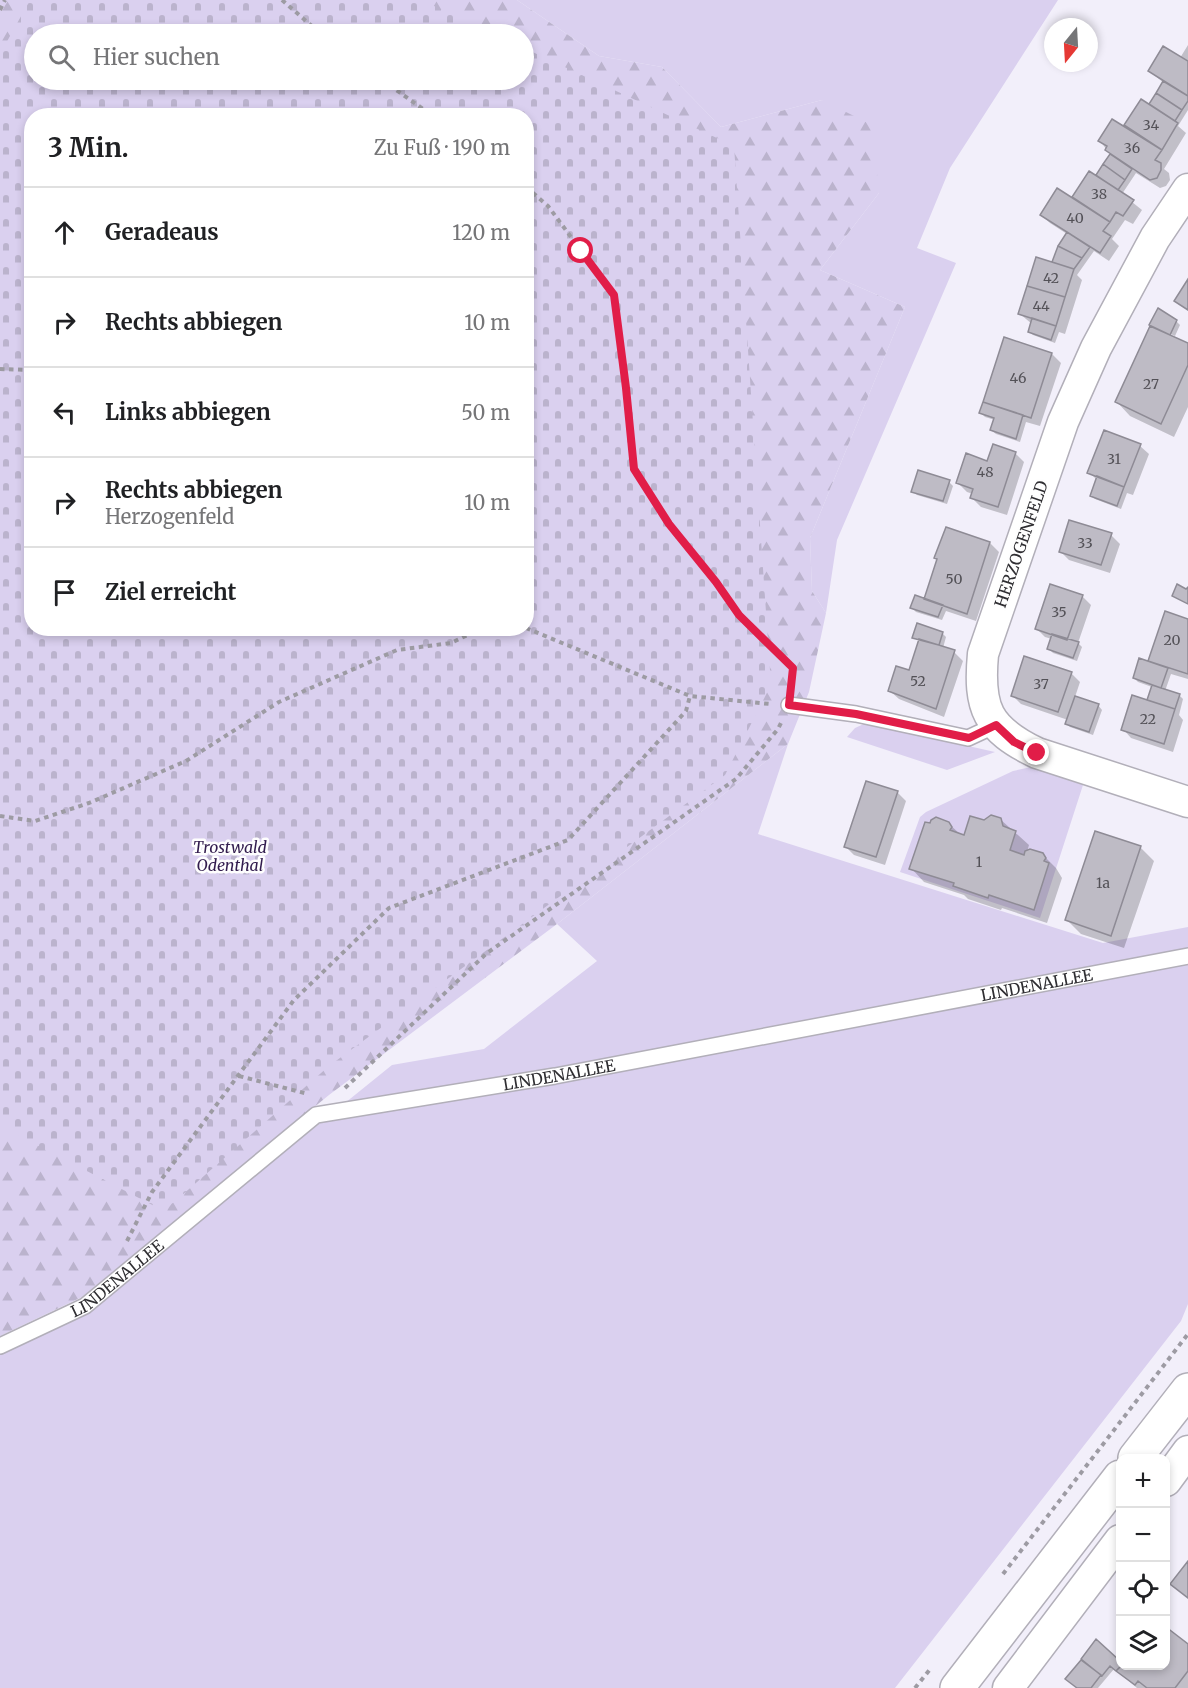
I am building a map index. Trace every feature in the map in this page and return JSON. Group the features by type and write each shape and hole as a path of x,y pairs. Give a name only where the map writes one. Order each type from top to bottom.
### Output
{"main road":[{"path":"1138,1454 1188,1390"},
{"path":"957,1688 1116,1482"}],"street":[{"name":"HERZOGENFELD","path":"1186,795 1037,753 1014,742 996,725 986,711 981,683 983,654 1063,422 1096,348 1155,238 1188,189"},
{"path":"1170,1476 1188,1451"},
{"path":"1008,1688 1116,1545"}],"lane":[{"path":"789,705 856,714 969,738 996,725"},
{"name":"LINDENALLEE","path":"0,1346 85,1306 316,1114 555,1076 1188,956"}],"path":[{"path":"0,10 5,0"},
{"path":"282,0 310,24"},
{"path":"396,90 422,108"},
{"path":"316,1114 487,953 736,779 778,729 789,705 793,668 739,615 716,582 669,524 634,469 614,295 548,206 534,194"},
{"path":"0,369 24,370"},
{"path":"534,631 690,696 789,705"},
{"path":"0,816 36,821 89,803 186,761 279,702 397,650 451,642 464,636"},
{"path":"127,1242 152,1192 294,1000 389,908 568,840 686,711 690,696"},
{"path":"239,1076 332,1100"},
{"path":"1001,1576 1188,1334"},
{"path":"915,1688 936,1662"}],"green space":[{"name":"Trostwald Odenthal","path":"0,0 517,0 599,56 662,67 721,127 822,100 872,125 879,193 820,270 905,307 810,538 812,591 826,613 809,692 788,744 557,924 329,1095 82,1297 0,1336"},
{"name":"Trostwald Odenthal","path":"30,0 421,0 473,24 24,24 24,90 534,90 534,53 734,146 771,685 725,775 329,1066 164,1211 0,1126 0,54"},
{"path":"517,0 1058,0 1046,18 1044,18 1044,22 950,168 917,248 956,263 837,540 826,613 812,591 810,538 905,307 820,270 879,193 822,100 721,127 662,67 599,56"},
{"path":"866,723 995,752 947,770 847,737 855,728"},
{"path":"788,744 758,834 1103,943 1188,927 1188,1304 1181,1321 895,1688 0,1688 0,1352 89,1310 392,1065 484,1049 597,961 557,924"},
{"path":"1031,767 1083,785 1040,918 900,872 920,817 926,812 1013,771"}],"building":[{"path":"1163,46 1188,61 1188,96 1148,71"},
{"path":"1163,81 1188,96 1188,101 1182,110 1156,93"},
{"path":"1156,93 1182,110 1175,121 1149,104"},
{"path":"1141,99 1178,123 1162,150 1124,125"},
{"path":"1112,119 1162,150 1155,160 1161,163 1161,170 1157,178 1150,180 1105,150 1107,146 1098,141"},
{"path":"1110,154 1132,169 1125,180 1103,164"},
{"path":"1103,164 1125,180 1118,190 1096,175"},
{"path":"1089,171 1134,200 1123,216 1116,212 1110,222 1072,197"},
{"path":"1057,188 1110,222 1103,231 1111,236 1100,253 1040,215"},
{"path":"1067,232 1090,247 1082,258 1058,246"},
{"path":"1058,246 1082,258 1074,269 1052,262"},
{"path":"1036,257 1074,269 1065,297 1027,286"},
{"path":"1188,279 1188,310 1174,301"},
{"path":"1027,286 1065,297 1056,326 1018,314"},
{"path":"1158,308 1177,320 1170,335 1149,325"},
{"path":"1032,318 1056,326 1051,340 1028,332"},
{"path":"1150,326 1188,343 1188,365 1161,424 1115,402"},
{"path":"1004,337 1052,353 1031,418 983,402"},
{"path":"983,402 1023,415 1016,439 990,430 994,418 979,413"},
{"path":"1104,430 1141,444 1124,487 1087,473"},
{"path":"993,444 1016,452 998,507 970,498 973,489 956,483 966,453 987,461"},
{"path":"918,470 950,480 943,501 911,492"},
{"path":"1097,476 1124,487 1117,506 1090,496"},
{"path":"1069,520 1112,533 1101,565 1059,552"},
{"path":"946,527 990,542 967,614 924,599 937,559 934,558"},
{"path":"1050,584 1083,595 1067,640 1035,629"},
{"path":"1177,584 1186,589 1188,587 1188,604 1172,596"},
{"path":"915,595 943,605 938,617 910,608"},
{"path":"1165,611 1188,619 1188,674 1148,661"},
{"path":"917,623 943,632 939,645 912,638"},
{"path":"1052,634 1079,642 1073,658 1047,649"},
{"path":"919,639 955,650 936,709 888,691 896,666 909,670"},
{"path":"1024,656 1072,672 1058,712 1011,696"},
{"path":"1139,658 1168,668 1161,688 1133,678"},
{"path":"1152,685 1180,694 1175,709 1147,700"},
{"path":"1132,695 1175,709 1164,744 1121,730"},
{"path":"1075,696 1099,704 1089,732 1065,724"},
{"path":"866,781 898,791 876,857 844,847"},
{"path":"991,815 1001,818 1003,826 1016,831 1010,850 1024,855 1025,851 1030,849 1043,853 1046,858 1044,861 1049,863 1034,910 989,895 988,898 953,886 954,883 909,869 925,822 930,823 936,817 949,822 952,827 950,830 964,835 970,816 984,820"},
{"path":"1095,831 1141,846 1111,936 1065,920"},
{"path":"1188,1561 1188,1598 1170,1584"},
{"path":"1170,1630 1188,1644 1188,1671 1175,1688 1147,1688 1138,1681 1135,1685 1116,1671 1170,1670"},
{"path":"1096,1639 1116,1657 1117,1670 1116,1671 1110,1666 1102,1676 1081,1659"},
{"path":"1081,1660 1101,1675 1091,1688 1077,1688 1065,1679"}],"route":[{"path":"581,251 614,295 634,469 669,524 716,582 739,615 793,668 789,705 856,714 969,738 996,725 1014,742 1037,753"}]}
